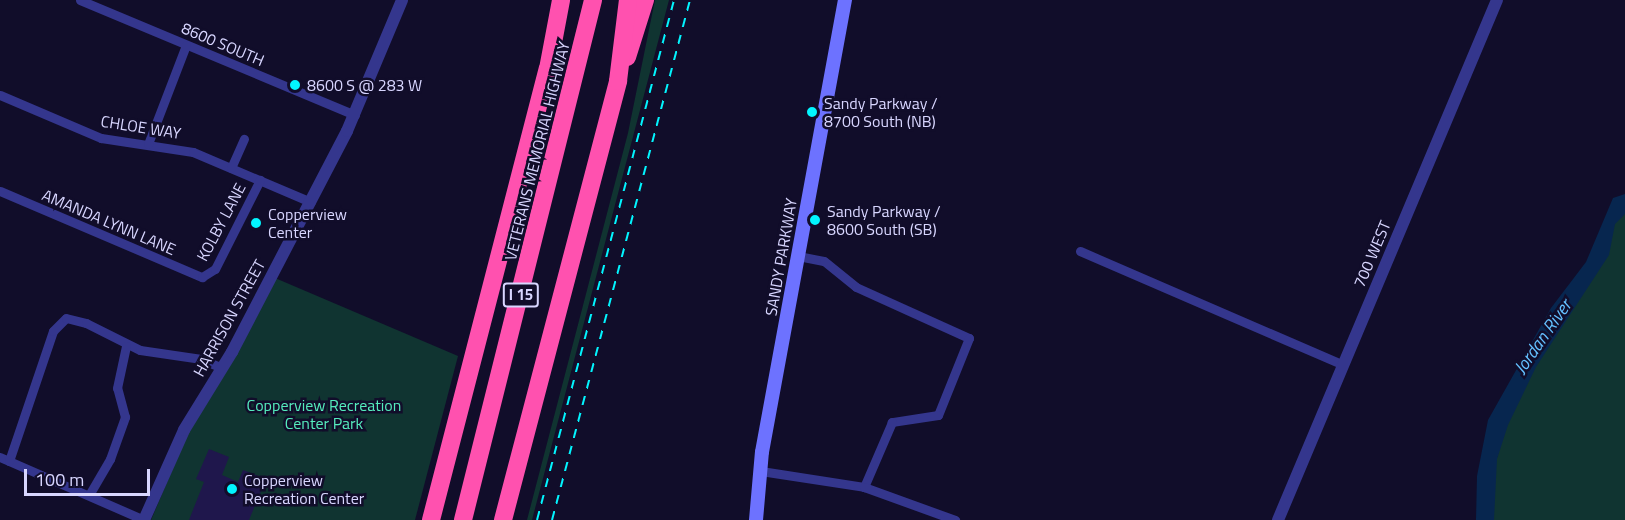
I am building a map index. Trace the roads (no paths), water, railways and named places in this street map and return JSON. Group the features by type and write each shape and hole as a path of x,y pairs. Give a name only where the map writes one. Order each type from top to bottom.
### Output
{"highway":[{"path":"431,520 548,69 561,0"},
{"name":"VETERANS MEMORIAL HIGHWAY","path":"463,520 593,0"},
{"name":"I 15","path":"503,520 618,81 628,0"},
{"path":"618,81 641,25 645,0"}],"main road":[{"name":"SANDY PARKWAY","path":"756,520 761,471 845,0"}],"street":[{"name":"8600 SOUTH","path":"81,0 355,116"},
{"name":"HARRISON STREET","path":"144,520 184,430 222,368 355,116 402,0"},
{"name":"700 WEST","path":"1278,520 1497,0"},
{"path":"148,144 186,45"},
{"name":"CHLOE WAY","path":"0,95 101,138 176,147 311,202"},
{"path":"231,168 244,139"},
{"name":"KOLBY LANE","path":"208,276 260,180"},
{"name":"AMANDA LYNN LANE","path":"0,191 208,276"},
{"path":"1080,252 1343,365"},
{"path":"798,256 824,261 856,287 969,338 938,415 892,422 864,487"},
{"path":"144,520 4,459 59,324 66,318 86,322 126,346 201,359 222,368"},
{"path":"89,495 110,459 125,417 117,388 126,346"},
{"path":"761,471 864,487 955,520"}],"water":[{"name":"Jordan River","path":"1625,194 1625,214 1615,224 1609,255 1536,367 1508,425 1497,459 1494,520 1476,520 1477,476 1488,420 1551,308 1586,262 1613,198"}],"railway":[{"path":"537,520 674,0"},
{"path":"552,520 690,0"}],"place":[{"name":"8600 S @ 283 W","path":"295,85"},
{"name":"Sandy Parkway / 8700 South (NB)","path":"812,112"},
{"name":"Sandy Parkway / 8600 South (SB)","path":"815,220"},
{"name":"Copperview Center","path":"256,223"},
{"name":"Copperview Recreation Center","path":"232,489"}],"park label":[{"name":"Copperview Recreation Center Park","path":"324,414"}]}
